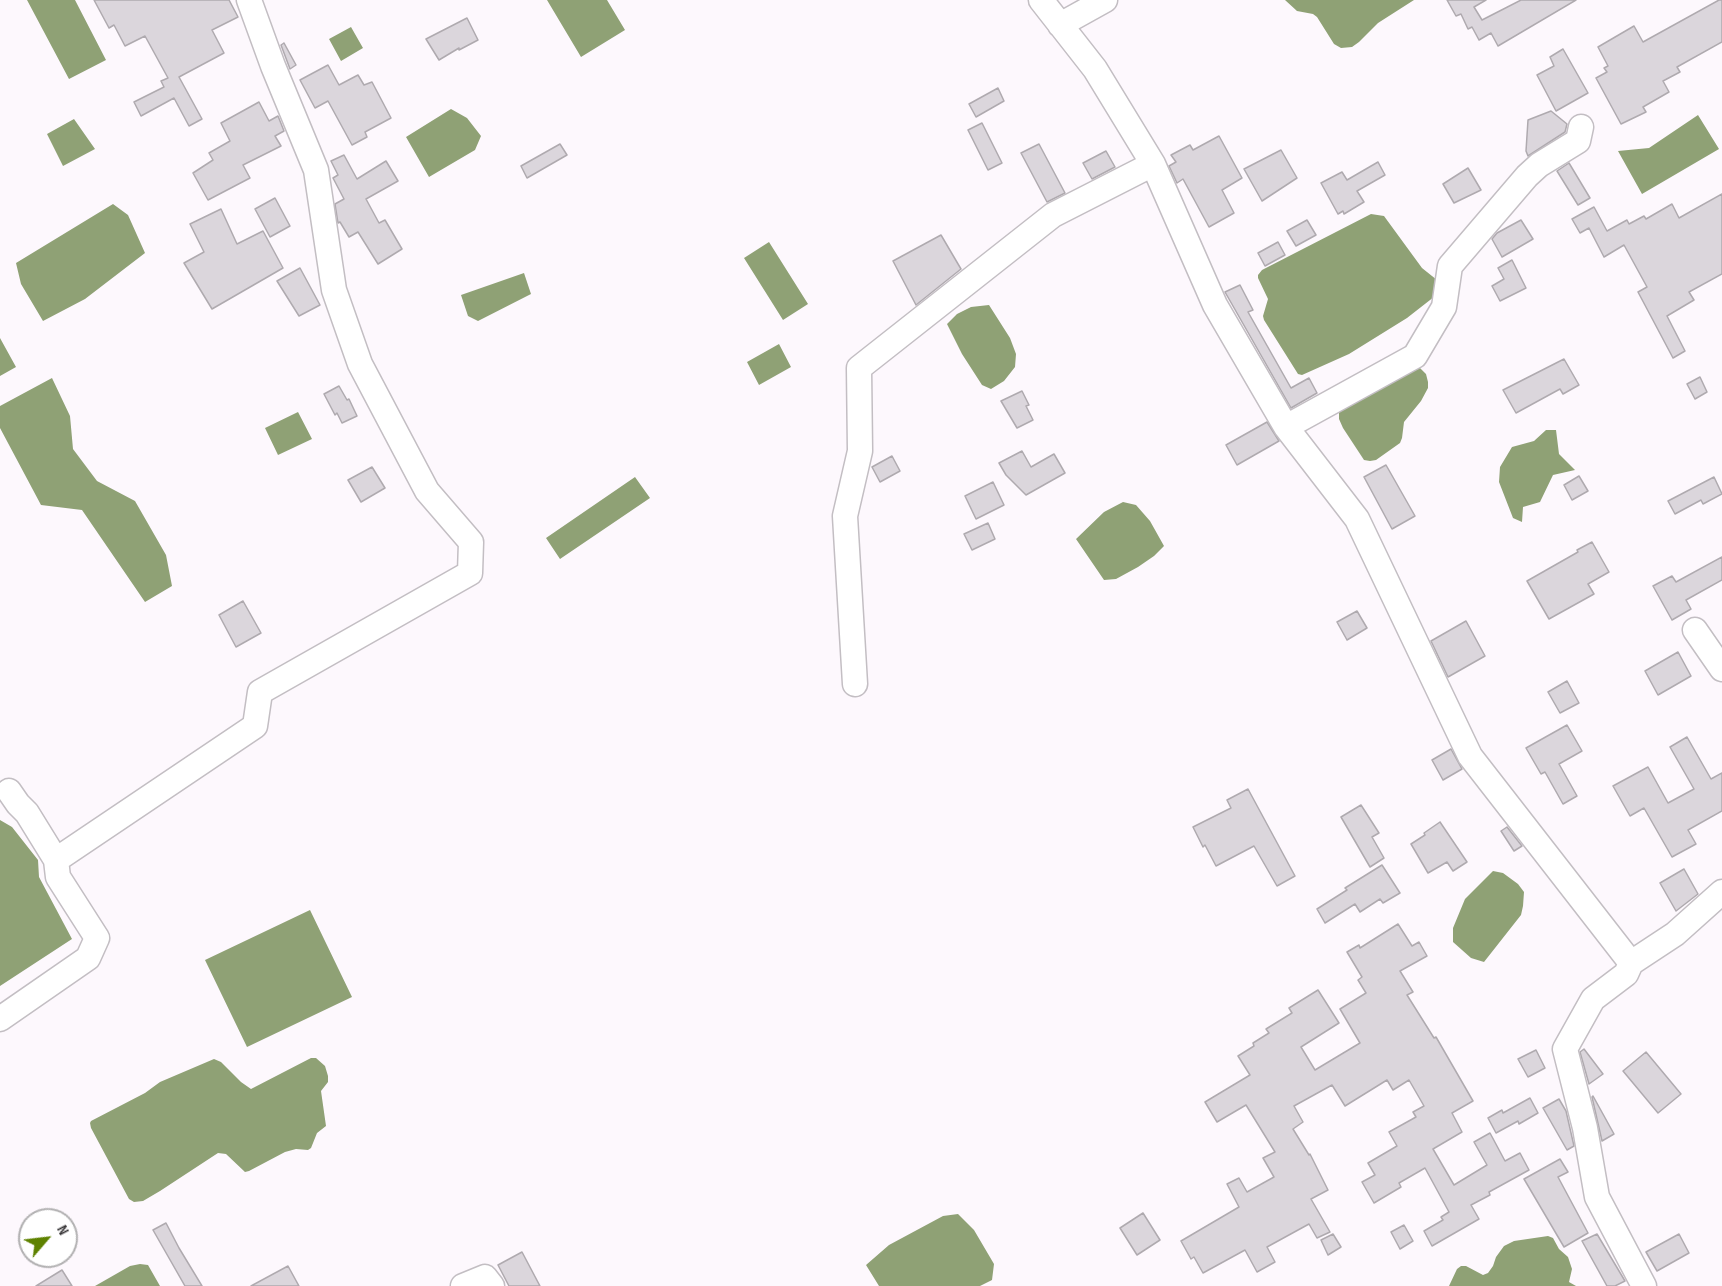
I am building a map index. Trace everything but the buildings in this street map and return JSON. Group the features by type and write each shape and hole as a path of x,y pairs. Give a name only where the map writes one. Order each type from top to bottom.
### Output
{"street":[{"path":"56,860 255,726 260,692 470,573 471,542 428,491 360,364 334,290 316,170 273,66 249,0"},
{"path":"1041,0 1095,69 1154,164 1215,304 1286,427 1358,519 1470,756 1631,963"},
{"path":"1060,26 1105,0"},
{"path":"1286,427 1415,356 1444,307 1450,266 1527,176 1539,165 1578,141 1581,127"},
{"path":"855,684 845,516 860,451 860,368 1053,215 1154,164"},
{"path":"1695,630 1722,669"},
{"path":"0,1018 88,958 97,938 58,877 56,860 27,813 9,790"},
{"path":"1644,1286 1597,1197 1585,1128 1565,1049 1593,999 1626,974 1631,963 1675,934 1722,892"},
{"path":"463,1286 485,1277 492,1286"}],"shaded area":[{"path":"27,0 75,0 106,60 69,79"},
{"path":"547,0 607,0 625,30 581,57"},
{"path":"1285,0 1414,0 1378,23 1352,47 1341,48 1334,44 1317,17 1297,11"},
{"path":"351,27 363,48 341,61 329,39"},
{"path":"451,109 467,118 481,136 475,150 429,177 406,137"},
{"path":"1698,115 1719,149 1642,194 1618,151 1649,148"},
{"path":"74,119 95,149 63,166 47,134"},
{"path":"113,204 128,215 145,253 85,299 43,321 21,284 16,263"},
{"path":"1371,214 1384,216 1422,268 1437,280 1439,293 1407,318 1349,354 1302,375 1298,374 1264,320 1268,299 1258,275 1262,270"},
{"path":"769,242 808,304 783,320 744,258"},
{"path":"524,273 531,294 478,321 468,316 461,295"},
{"path":"989,305 1010,338 1016,354 1015,367 1004,381 991,389 982,385 962,354 947,324 957,314 971,307"},
{"path":"0,338 16,367 0,376"},
{"path":"779,344 791,367 759,385 747,362"},
{"path":"1417,365 1426,374 1428,388 1404,422 1400,443 1376,460 1364,460 1343,428 1339,412"},
{"path":"52,378 70,416 73,449 97,481 135,501 166,555 172,586 145,602 82,510 41,505 0,428 0,406"},
{"path":"298,412 312,439 278,455 265,428"},
{"path":"1546,430 1556,430 1559,454 1575,470 1553,475 1540,502 1523,507 1522,522 1513,518 1499,482 1500,467 1512,447 1534,441"},
{"path":"635,477 650,498 560,559 546,538"},
{"path":"1123,502 1136,505 1150,521 1164,546 1138,567 1116,579 1104,580 1076,539 1104,512"},
{"path":"0,820 12,827 38,860 39,877 72,939 0,986"},
{"path":"1493,871 1503,873 1518,884 1524,892 1523,906 1521,915 1484,962 1471,958 1453,942 1453,928 1465,899"},
{"path":"310,910 352,997 247,1047 205,960"},
{"path":"311,1058 316,1058 325,1066 328,1076 328,1082 321,1091 326,1126 317,1133 308,1150 296,1149 285,1152 249,1171 245,1172 226,1154 218,1153 143,1201 134,1202 129,1199 91,1128 91,1121 145,1093 160,1082 214,1059 221,1062 251,1089"},
{"path":"958,1214 974,1230 994,1264 992,1280 980,1286 879,1286 866,1265 889,1245 943,1216"},
{"path":"1548,1236 1553,1238 1559,1249 1568,1257 1572,1269 1569,1282 1576,1286 1449,1286 1457,1269 1461,1266 1466,1266 1483,1275 1488,1273 1504,1246 1514,1241"},
{"path":"148,1265 160,1286 95,1286 130,1266"}]}
